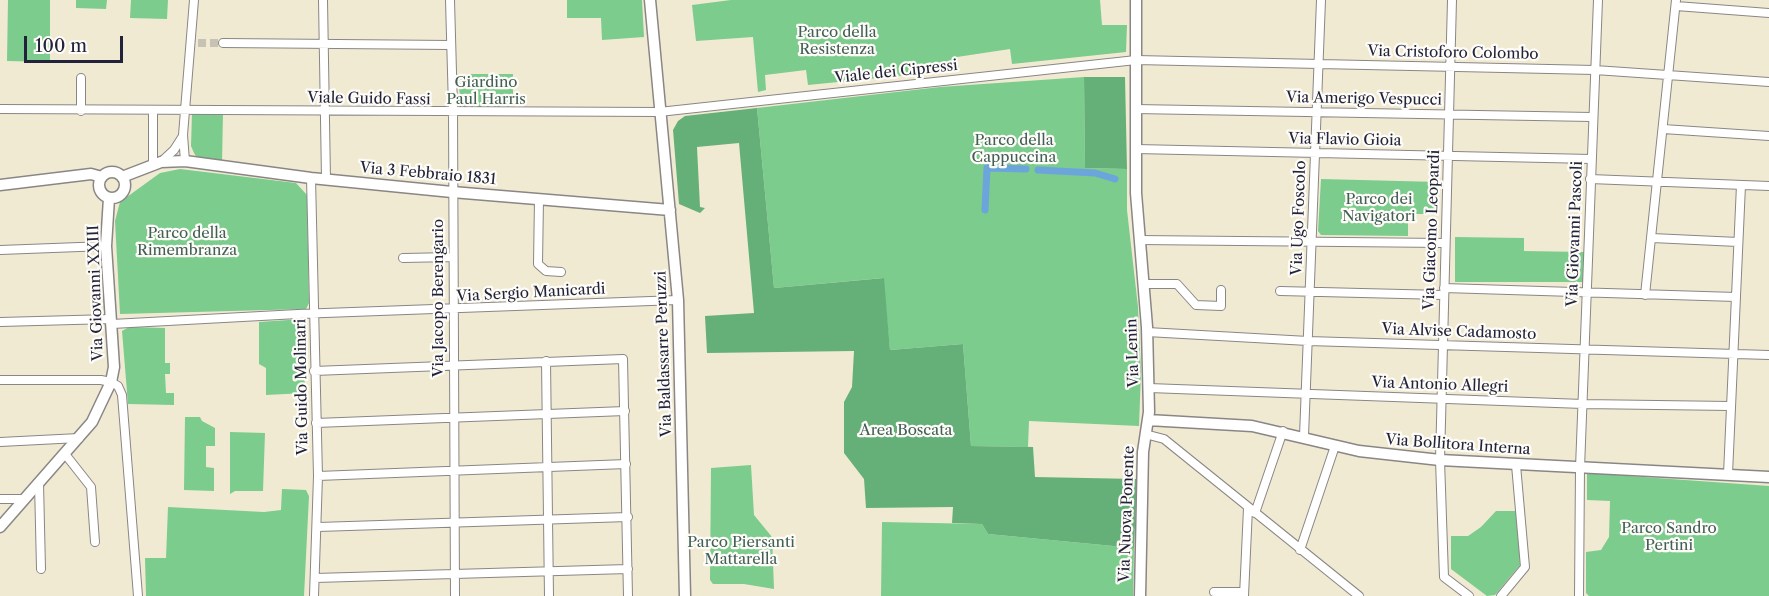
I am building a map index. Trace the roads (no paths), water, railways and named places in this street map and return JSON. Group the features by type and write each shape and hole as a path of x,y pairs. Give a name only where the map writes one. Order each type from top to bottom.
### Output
{"street":[{"path":"185,161 186,112 194,43 194,0"},
{"path":"323,0 326,179"},
{"name":"Via Jacopo Berengario","path":"450,0 455,596"},
{"name":"Via Baldassarre Peruzzi","path":"650,0 678,300 685,596"},
{"name":"Via Lenin","path":"1136,0 1135,109 1139,240 1148,332 1149,388 1145,434"},
{"name":"Via Ugo Foscolo","path":"1304,436 1321,0"},
{"name":"Via Giacomo Leopardi","path":"1452,0 1440,460 1444,577 1469,596"},
{"name":"Via Giovanni Pascoli","path":"1579,596 1580,468 1598,0"},
{"path":"1645,295 1676,3 1769,13"},
{"path":"223,43 451,45"},
{"name":"Viale dei Cipressi","path":"659,112 1136,60"},
{"name":"Via Cristoforo Colombo","path":"1136,60 1450,65 1595,70 1769,82"},
{"path":"81,78 81,111"},
{"name":"Via Amerigo Vespucci","path":"1135,109 1592,117"},
{"name":"Viale Guido Fassi","path":"0,110 659,112"},
{"path":"153,111 157,164"},
{"path":"185,126 183,135 185,161"},
{"path":"1663,129 1769,136"},
{"path":"124,181 157,164 174,150 183,135"},
{"path":"186,146 197,164"},
{"name":"Via Flavio Gioia","path":"1136,149 1591,159"},
{"path":"157,164 185,161"},
{"name":"Via 3 Febbraio 1831","path":"185,161 311,178 670,210"},
{"path":"108,173 116,173 124,181 123,192 117,198 109,198 102,194 99,186 102,177 108,173"},
{"path":"0,185 91,174 102,177"},
{"name":"Via Guido Molinari","path":"311,178 318,476 314,596"},
{"path":"1590,179 1657,184 1769,186"},
{"path":"1728,474 1741,185"},
{"name":"Via Giovanni XXIII","path":"0,527 79,438 99,410 111,382 114,367 106,246 109,198"},
{"path":"539,199 538,264 546,271 561,272"},
{"path":"1652,238 1738,242"},
{"path":"1139,240 1444,243"},
{"path":"0,250 106,246"},
{"path":"403,258 453,257"},
{"path":"1145,284 1177,284 1196,305 1221,306 1221,290"},
{"path":"1280,291 1587,292 1736,297"},
{"name":"Via Sergio Manicardi","path":"0,322 111,321 453,310 678,300"},
{"name":"Via Alvise Cadamosto","path":"1148,332 1308,341 1769,355"},
{"path":"314,371 623,358 628,596"},
{"path":"546,361 549,596"},
{"path":"0,380 111,382 122,395 139,596"},
{"name":"Via Antonio Allegri","path":"1149,388 1583,404 1730,406"},
{"path":"316,423 625,411"},
{"name":"Via Bollitora Interna","path":"1148,420 1252,426 1304,436 1359,452 1440,460 1768,477"},
{"path":"1215,592 1244,594 1251,511 1283,431"},
{"path":"1145,434 1164,439 1359,596"},
{"name":"Via Nuova Ponente","path":"1140,596 1145,434"},
{"path":"0,442 79,438"},
{"path":"1300,550 1335,446"},
{"path":"62,457 91,487 95,542"},
{"path":"318,476 626,464"},
{"path":"1501,596 1525,567 1516,465"},
{"path":"39,483 41,569"},
{"path":"0,499 25,499"},
{"path":"318,527 628,517"},
{"path":"315,578 628,569"}],"waterway":[{"path":"985,210 987,168 1026,169"},
{"path":"1038,170 1095,173 1115,179"}],"tunnel":[{"path":"198,43 223,43"}],"park label":[{"name":"Parco della Resistenza","path":"837,42"},
{"name":"Giardino Paul Harris","path":"486,92"},
{"name":"Parco della Cappuccina","path":"1014,150"},
{"name":"Parco dei Navigatori","path":"1379,208"},
{"name":"Parco della Rimembranza","path":"187,242"},
{"name":"Area Boscata","path":"906,431"},
{"name":"Parco Sandro Pertini","path":"1669,538"},
{"name":"Parco Piersanti Mattarella","path":"741,552"}]}
